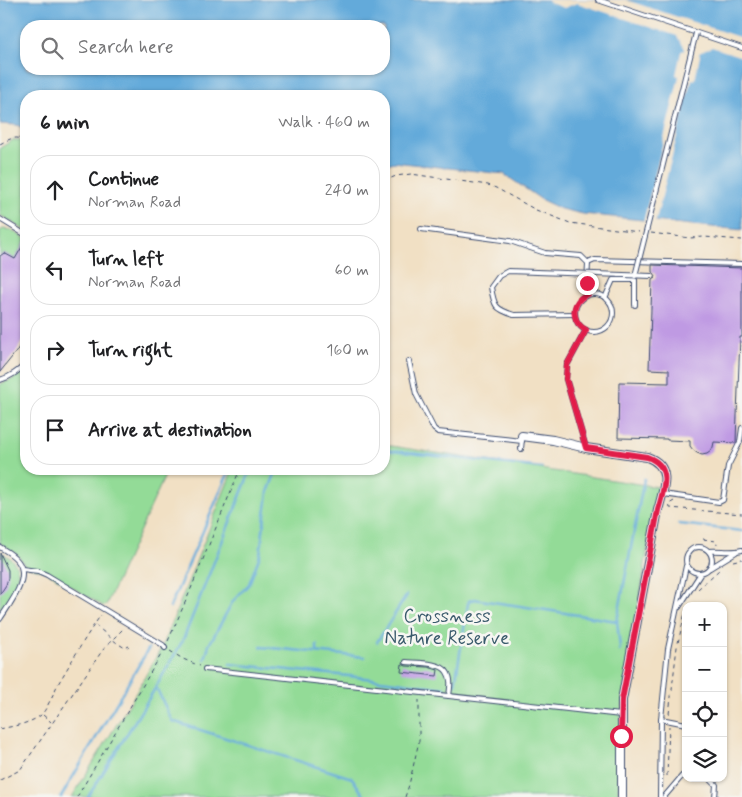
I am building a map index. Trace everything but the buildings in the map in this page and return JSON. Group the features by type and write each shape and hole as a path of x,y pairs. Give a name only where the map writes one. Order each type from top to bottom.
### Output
{"street":[{"path":"522,438 553,440 586,448 647,457 654,460 664,471 663,494 658,510 622,700 622,797"}],"lane":[{"path":"598,0 742,48"},
{"path":"634,276 696,33"},
{"path":"1,221 20,232"},
{"path":"421,229 510,241 546,253 582,256 588,263 588,294"},
{"path":"588,263 594,260 742,264"},
{"path":"575,314 514,315 502,311 493,302 491,287 498,276 508,271 652,276"},
{"path":"605,298 613,280 636,280 634,305"},
{"path":"588,294 601,295 611,304 612,319 603,330 594,332 586,330 576,320 576,306 581,298 588,294"},
{"path":"586,330 567,365 566,379 586,448"},
{"path":"409,361 416,394 434,429 438,432 522,438 521,449"},
{"path":"0,380 20,369"},
{"path":"663,494 719,502 723,500 728,466 740,442 742,428"},
{"path":"0,548 16,558 22,570 20,586 0,619"},
{"path":"660,797 660,719 668,649 686,566 686,556 692,548 704,548 709,552 712,557 710,568"},
{"path":"686,566 694,573 701,573 742,550"},
{"path":"709,552 736,552"},
{"path":"22,570 33,570 42,573 163,645 165,648"},
{"path":"677,611 701,573"},
{"path":"406,662 431,664 444,668 449,677 449,696"},
{"path":"205,669 621,715"},
{"path":"660,719 682,723"},
{"path":"666,795 682,776"},
{"path":"713,782 716,785 715,797"}],"path":[{"path":"0,144 14,138 20,138"},
{"path":"390,178 411,174 488,186 496,188 536,210 570,223 642,232"},
{"path":"648,233 690,238 704,237 742,240"},
{"path":"77,797 165,648 238,475"},
{"path":"675,500 669,504 670,508 742,514"},
{"path":"703,539 716,541 718,551"},
{"path":"732,562 742,559"},
{"path":"693,594 721,569"},
{"path":"0,729 26,722 42,714 70,663 105,610"},
{"path":"0,780 20,770 102,651 127,624"},
{"path":"94,625 125,648 129,646"},
{"path":"666,795 669,721 677,647 682,626"},
{"path":"165,648 205,669"},
{"path":"405,797 419,741 420,693"},
{"path":"42,714 52,723"}],"green space":[{"path":"13,140 20,140 20,227 0,215 0,148"},
{"path":"3,229 11,230 20,235 20,250 15,259 4,253 0,256 0,231"},
{"path":"20,374 20,475 165,475 106,605 103,606 47,572 25,566 18,555 0,543 0,384 13,379"},
{"name":"Crossness Nature Reserve","path":"390,446 658,487 621,715 618,797 72,797 163,645 231,475 390,475"},
{"path":"0,552 13,561 18,573 15,586 0,611"}],"water":[{"path":"0,0 742,0 742,230 583,214 561,209 542,200 504,174 394,162 390,163 390,90 20,90 20,127 0,124"}],"pier":[{"path":"548,0 626,0 742,38 742,57 712,47 699,53 695,80 692,79 690,84 655,224 643,223 678,81 679,76 676,75 681,52 685,51 685,49 677,36 577,3 564,8 550,3"}],"waterway":[{"path":"390,451 542,468"},
{"path":"170,607 227,475"},
{"path":"88,797 183,640 249,475"},
{"path":"205,659 209,645 233,601 249,584 260,555 268,492 275,475"},
{"path":"619,651 617,621 644,479"},
{"path":"679,524 742,531"},
{"path":"377,642 407,595"},
{"path":"455,684 468,604 469,601 474,599 617,621"},
{"path":"317,645 317,652"},
{"path":"261,647 365,657"},
{"path":"61,797 149,648"},
{"path":"230,664 444,688"},
{"path":"156,687 172,721 352,778 365,797"}],"route":[{"path":"587,283 588,294 581,298 576,306 575,314 579,325 586,330 567,365 566,379 586,448 647,457 660,465 664,471 665,478 622,700 621,736"}]}
